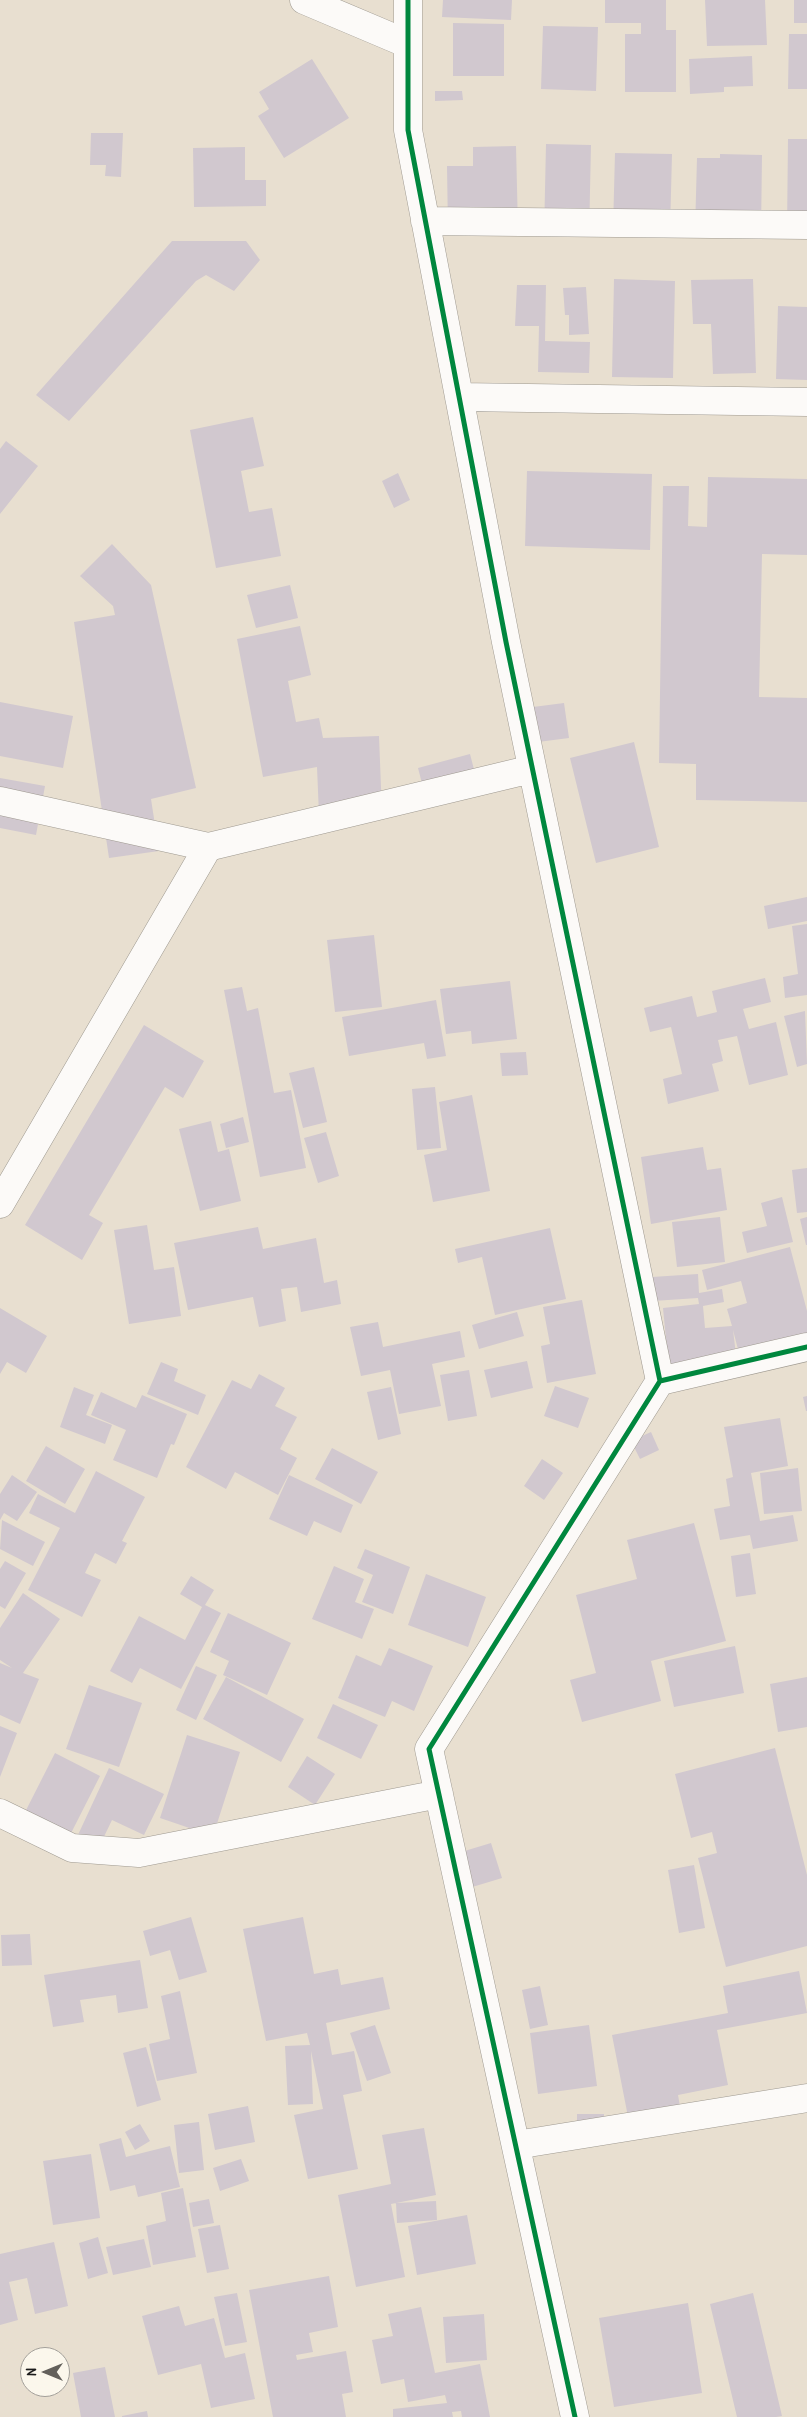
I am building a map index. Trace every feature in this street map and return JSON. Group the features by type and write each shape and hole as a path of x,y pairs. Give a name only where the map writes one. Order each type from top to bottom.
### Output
{"street":[{"path":"304,0 408,44"},
{"path":"408,0 408,130 532,769 660,1381 430,1749 576,2417"},
{"path":"426,221 807,225"},
{"path":"459,398 807,402"},
{"path":"0,801 208,847 532,769"},
{"path":"0,1204 208,847"},
{"path":"660,1381 807,1347"},
{"path":"0,1813 72,1848 139,1853 439,1794"},
{"path":"516,2145 807,2098"}],"building":[{"path":"443,0 512,0 511,20 442,17"},
{"path":"605,0 666,0 666,30 676,30 676,92 625,92 625,34 641,34 641,23 605,23"},
{"path":"705,0 765,0 767,45 707,46"},
{"path":"794,0 807,0 807,23 794,23"},
{"path":"453,23 504,24 504,76 453,76"},
{"path":"543,26 598,27 596,91 541,89"},
{"path":"789,34 807,34 807,89 788,89"},
{"path":"752,56 753,86 724,87 724,92 690,94 689,59"},
{"path":"312,59 349,118 284,158 258,116 269,109 259,92"},
{"path":"435,91 462,91 463,100 435,101"},
{"path":"91,133 123,133 121,177 105,176 106,165 90,165"},
{"path":"788,139 807,139 807,230 787,230"},
{"path":"546,144 591,145 589,237 544,235"},
{"path":"516,146 518,229 448,230 447,166 473,166 473,147"},
{"path":"245,147 245,180 266,180 266,206 194,207 193,148"},
{"path":"615,153 672,154 670,231 613,229"},
{"path":"720,154 762,155 761,232 695,231 697,158 720,158"},
{"path":"172,241 246,241 260,260 234,291 206,275 196,281 69,421 36,395"},
{"path":"614,279 675,281 673,378 612,377"},
{"path":"753,279 756,373 713,374 711,324 693,324 691,280"},
{"path":"517,285 546,285 545,341 590,342 589,373 538,372 539,326 515,326"},
{"path":"586,287 589,334 569,335 569,315 565,315 563,288"},
{"path":"778,306 807,307 807,380 776,379"},
{"path":"253,417 264,466 241,471 249,512 272,508 281,556 216,568 190,430"},
{"path":"6,441 38,466 0,514 0,449"},
{"path":"527,471 652,474 650,550 525,546"},
{"path":"398,473 410,500 394,508 382,481"},
{"path":"708,477 807,479 807,555 762,554 759,697 807,698 807,802 696,800 696,764 659,763 663,486 689,486 688,526 707,527"},
{"path":"112,544 151,585 196,788 151,799 159,851 109,858 74,622 115,615 113,606 80,576"},
{"path":"290,585 298,618 256,628 247,595"},
{"path":"300,626 311,675 288,681 296,722 319,718 323,738 379,736 382,813 319,815 317,767 263,777 237,639"},
{"path":"0,702 73,716 63,768 0,756"},
{"path":"564,703 569,738 538,742 533,707"},
{"path":"634,742 659,847 596,863 570,758"},
{"path":"470,754 477,781 425,795 418,768"},
{"path":"0,778 45,786 36,835 0,828"},
{"path":"807,897 807,921 768,929 764,906"},
{"path":"807,924 807,995 785,998 783,977 798,974 792,926"},
{"path":"374,935 382,1007 335,1012 327,940"},
{"path":"765,978 771,1002 743,1009 749,1029 776,1022 788,1075 749,1085 737,1036 718,1040 723,1061 712,1064 719,1091 668,1104 663,1079 682,1074 671,1027 650,1032 644,1008 692,996 697,1017 717,1012 712,991"},
{"path":"510,981 517,1039 472,1044 471,1031 446,1034 440,989"},
{"path":"242,987 247,1011 258,1008 274,1093 291,1090 306,1168 260,1177 224,990"},
{"path":"436,1000 446,1056 427,1059 424,1043 349,1056 342,1017"},
{"path":"805,1011 807,1064 797,1067 784,1016"},
{"path":"144,1025 204,1061 183,1098 165,1087 89,1215 103,1223 82,1260 25,1225"},
{"path":"526,1052 528,1075 502,1076 500,1053"},
{"path":"314,1067 327,1122 303,1128 289,1073"},
{"path":"435,1087 441,1148 417,1150 412,1089"},
{"path":"472,1095 490,1191 433,1202 424,1155 447,1150 439,1102"},
{"path":"243,1117 249,1142 226,1148 220,1124"},
{"path":"211,1121 218,1152 229,1149 241,1201 200,1211 179,1129"},
{"path":"326,1132 339,1176 318,1183 304,1138"},
{"path":"703,1147 707,1170 721,1168 727,1210 651,1224 641,1157"},
{"path":"807,1168 807,1212 797,1213 792,1170"},
{"path":"782,1197 793,1242 747,1253 742,1232 767,1226 761,1203"},
{"path":"720,1217 725,1262 677,1267 672,1222"},
{"path":"807,1217 807,1245 806,1245 800,1219"},
{"path":"147,1225 154,1270 174,1267 181,1316 129,1324 114,1230"},
{"path":"258,1227 263,1249 316,1238 324,1283 337,1280 341,1304 301,1312 297,1287 281,1289 286,1321 259,1327 253,1297 188,1310 174,1243"},
{"path":"550,1228 566,1299 495,1315 482,1257 458,1263 455,1249"},
{"path":"790,1247 807,1311 807,1343 741,1361 733,1330 737,1363 669,1370 663,1308 699,1304 698,1298 653,1301 652,1277 698,1274 699,1293 722,1289 724,1302 703,1306 705,1328 732,1326 727,1309 747,1303 741,1281 707,1290 702,1270"},
{"path":"582,1300 596,1374 547,1383 541,1346 550,1344 543,1307"},
{"path":"0,1308 47,1336 26,1373 7,1362 0,1374"},
{"path":"517,1312 524,1336 479,1349 472,1325"},
{"path":"378,1322 383,1347 460,1331 465,1357 432,1364 441,1406 399,1414 390,1370 361,1376 350,1327"},
{"path":"527,1361 533,1388 491,1398 484,1370"},
{"path":"161,1362 178,1369 174,1381 206,1395 198,1415 147,1394"},
{"path":"469,1370 477,1416 448,1421 440,1375"},
{"path":"259,1374 285,1388 275,1406 297,1417 280,1449 297,1458 278,1495 235,1472 226,1489 186,1467 232,1380 251,1389"},
{"path":"555,1386 589,1398 578,1428 544,1416"},
{"path":"74,1387 94,1395 86,1415 112,1425 105,1444 60,1427"},
{"path":"391,1387 401,1434 378,1440 367,1392"},
{"path":"101,1392 136,1408 142,1395 187,1414 174,1445 171,1444 157,1478 113,1460 126,1430 91,1415"},
{"path":"807,1396 807,1411 806,1411 803,1397"},
{"path":"780,1418 788,1466 751,1473 760,1521 793,1515 798,1541 753,1549 750,1535 720,1540 714,1509 730,1506 726,1479 733,1477 724,1427"},
{"path":"651,1432 659,1450 640,1459 631,1441"},
{"path":"46,1446 85,1469 65,1504 26,1481"},
{"path":"332,1448 378,1472 361,1504 315,1479"},
{"path":"542,1459 563,1473 544,1500 524,1486"},
{"path":"798,1468 802,1511 764,1514 760,1473"},
{"path":"96,1471 145,1497 122,1541 127,1543 116,1564 95,1553 85,1573 101,1580 82,1617 28,1590 60,1528 29,1513 38,1494 75,1513"},
{"path":"12,1475 37,1492 17,1521 4,1513 0,1520 0,1494"},
{"path":"289,1475 353,1505 341,1533 314,1521 307,1536 269,1519"},
{"path":"2,1520 45,1542 33,1566 0,1549"},
{"path":"694,1523 726,1641 651,1661 661,1701 582,1722 570,1680 596,1673 576,1595 637,1579 627,1540"},
{"path":"365,1549 410,1567 393,1614 362,1602 373,1575 357,1568"},
{"path":"750,1553 756,1594 736,1597 731,1556"},
{"path":"5,1561 26,1573 5,1609 0,1606 0,1569"},
{"path":"334,1566 364,1579 355,1602 374,1609 362,1639 312,1619"},
{"path":"426,1574 486,1597 468,1647 408,1625"},
{"path":"191,1576 214,1590 205,1605 221,1613 181,1689 140,1668 132,1683 110,1671 139,1616 185,1640 202,1607 180,1594"},
{"path":"23,1593 60,1619 23,1673 39,1679 20,1724 0,1715 0,1663 12,1668 0,1660 0,1628"},
{"path":"228,1613 291,1643 267,1695 223,1675 229,1661 210,1652"},
{"path":"735,1646 744,1693 674,1707 664,1661"},
{"path":"389,1648 433,1666 414,1711 392,1701 385,1717 338,1698 356,1655 381,1666"},
{"path":"196,1666 217,1675 196,1720 176,1710"},
{"path":"226,1677 304,1719 281,1762 203,1719"},
{"path":"807,1677 807,1727 778,1732 770,1684"},
{"path":"89,1685 142,1703 119,1767 66,1749"},
{"path":"333,1704 378,1725 361,1759 317,1738"},
{"path":"0,1726 17,1733 0,1777"},
{"path":"187,1735 240,1752 213,1836 160,1818"},
{"path":"775,1748 807,1875 807,1946 726,1967 698,1858 717,1853 712,1832 691,1838 675,1774"},
{"path":"55,1753 100,1776 64,1847 19,1824"},
{"path":"307,1756 335,1774 315,1805 288,1787"},
{"path":"109,1768 164,1794 144,1835 112,1820 99,1847 77,1837"},
{"path":"491,1843 502,1878 469,1888 458,1853"},
{"path":"694,1865 705,1928 679,1933 668,1870"},
{"path":"191,1917 207,1972 179,1980 170,1950 150,1956 143,1931"},
{"path":"303,1917 314,1974 338,1969 341,1985 383,1977 390,2009 326,2023 332,2055 354,2051 362,2091 343,2095 358,2169 308,2179 294,2115 323,2109 311,2051 313,2104 288,2105 285,2046 310,2045 307,2033 266,2041 243,1929"},
{"path":"30,1934 32,1965 2,1966 1,1935"},
{"path":"140,1960 148,2008 118,2013 116,1995 80,2000 84,2022 53,2027 44,1975"},
{"path":"799,1971 807,2013 717,2030 728,2085 678,2095 682,2118 631,2132 612,2035 728,2013 723,1986"},
{"path":"540,1986 548,2025 530,2029 522,1990"},
{"path":"180,1991 197,2073 157,2081 149,2044 170,2039 161,1996"},
{"path":"375,2025 391,2073 367,2081 350,2033"},
{"path":"589,2025 597,2086 538,2094 530,2033"},
{"path":"146,2047 161,2100 137,2107 123,2053"},
{"path":"248,2106 255,2142 215,2150 208,2114"},
{"path":"577,2114 604,2114 604,2128 577,2128"},
{"path":"199,2122 204,2170 179,2173 174,2125"},
{"path":"140,2124 150,2141 135,2150 125,2132"},
{"path":"424,2128 436,2195 391,2204 405,2277 356,2287 338,2195 391,2184 382,2135"},
{"path":"121,2138 126,2157 170,2146 180,2187 138,2197 135,2185 110,2191 99,2144"},
{"path":"91,2154 100,2218 53,2225 43,2161"},
{"path":"241,2159 249,2181 220,2191 213,2168"},
{"path":"183,2188 196,2257 153,2265 146,2226 166,2221 161,2193"},
{"path":"209,2199 214,2223 193,2227 189,2203"},
{"path":"436,2201 437,2220 397,2223 396,2203"},
{"path":"467,2215 476,2264 417,2275 408,2226"},
{"path":"220,2225 229,2269 207,2273 198,2229"},
{"path":"98,2237 108,2273 88,2279 79,2243"},
{"path":"144,2239 151,2267 113,2275 106,2247"},
{"path":"54,2242 68,2306 35,2314 27,2278 9,2282 18,2320 0,2325 0,2254"},
{"path":"329,2276 338,2327 309,2333 313,2352 296,2355 297,2360 346,2351 353,2392 342,2394 346,2417 273,2417 249,2290"},
{"path":"237,2293 247,2342 225,2346 214,2297"},
{"path":"753,2293 782,2416 737,2417 710,2304"},
{"path":"688,2303 702,2393 614,2407 599,2318"},
{"path":"179,2306 185,2326 214,2318 225,2358 245,2353 255,2399 211,2408 201,2364 158,2375 142,2316"},
{"path":"421,2307 435,2373 480,2364 490,2417 462,2417 461,2411 452,2412 453,2417 393,2417 393,2409 447,2403 445,2395 408,2402 404,2379 381,2384 372,2340 393,2336 388,2314"},
{"path":"484,2314 487,2360 446,2363 443,2317"},
{"path":"105,2367 115,2417 81,2417 73,2373"},
{"path":"147,2411 148,2417 122,2417 122,2416"}],"cycle path":[{"path":"408,0 408,130 506,642 660,1381 807,1347"},
{"path":"575,2417 429,1749 660,1381"}]}
